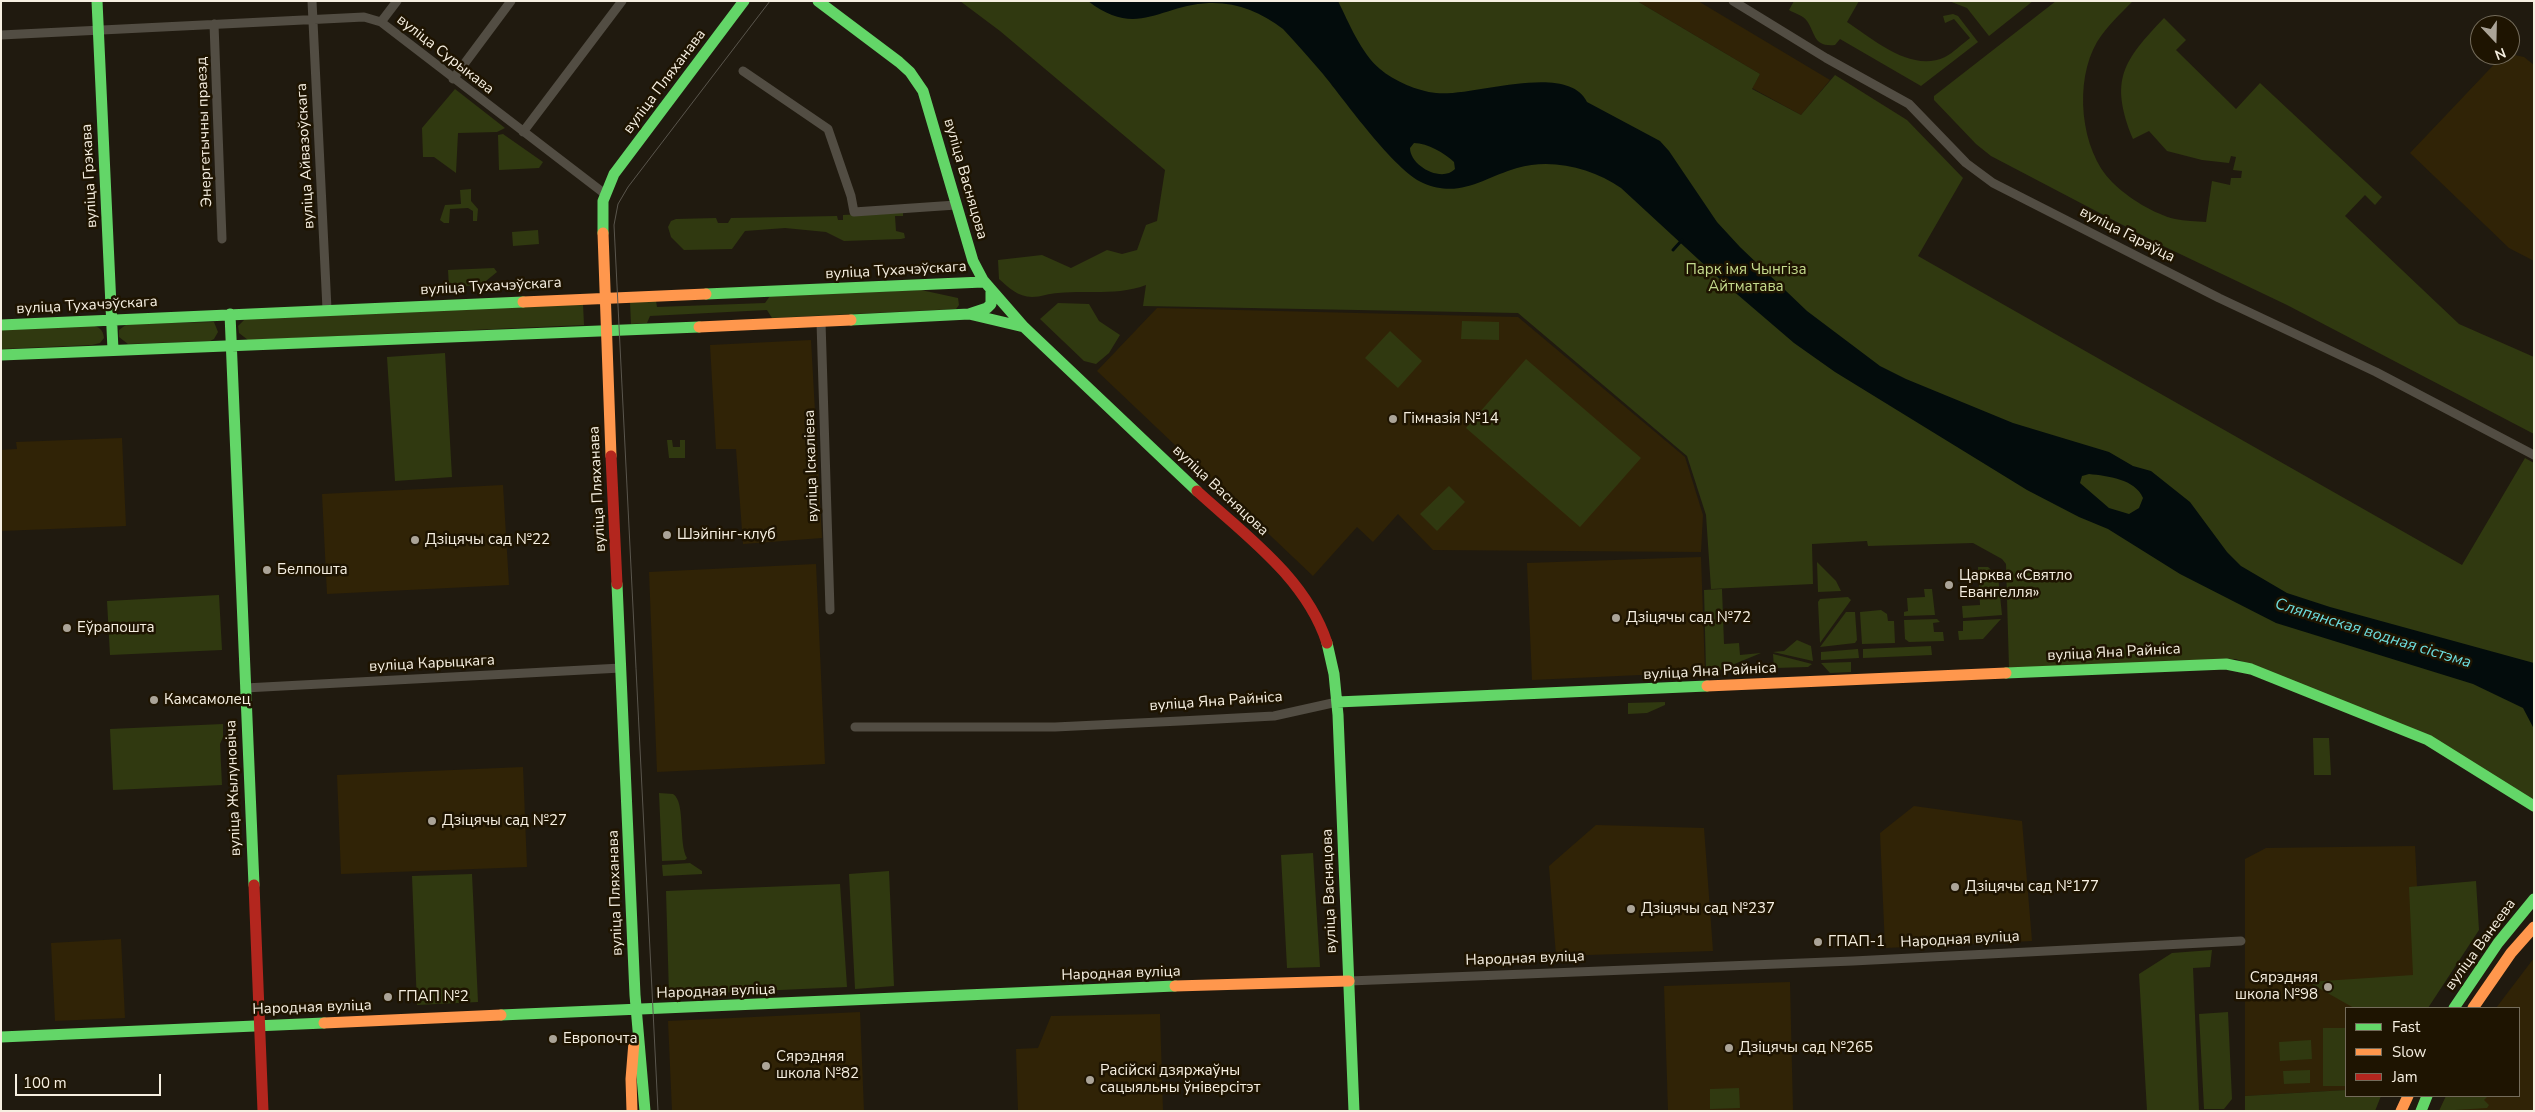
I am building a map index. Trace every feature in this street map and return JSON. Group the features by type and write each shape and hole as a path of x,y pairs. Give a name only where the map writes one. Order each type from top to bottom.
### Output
{"street":[{"name":"вуліца Грэкава","path":"97,1 113,350"},
{"name":"вуліца Айвазоўскага","path":"312,1 327,310"},
{"path":"382,22 397,1"},
{"path":"453,79 511,1"},
{"path":"523,132 622,1"},
{"name":"вуліца Пляханава","path":"645,1111 644,1078 636,1015 602,219 605,194 614,174 744,1"},
{"name":"вуліца Васняцова","path":"818,1 899,62 915,80 928,104 973,261 983,282 991,292 1024,327 1289,576 1315,612 1328,641 1337,702 1354,1111"},
{"name":"вуліца Гараўца","path":"1733,1 1826,58 1909,104 1966,163 1992,183 2219,298 2376,372 2534,455"},
{"name":"вуліца Сурыкава","path":"1,35 364,17 382,22 453,79 605,194"},
{"name":"Энергетычны праезд","path":"214,24 222,239"},
{"path":"743,71 828,128 851,196 854,212 956,205"},
{"name":"вуліца Тухачэўскага","path":"1,325 604,297 983,282"},
{"path":"969,314 991,304 991,292"},
{"name":"вуліца Жылуновіча","path":"230,314 263,1111"},
{"path":"1,355 821,322 969,314 1024,327"},
{"name":"вуліца Іскаліева","path":"821,322 830,610"},
{"name":"вуліца Яна Райніса","path":"855,727 1055,727 1274,716 1337,702 2237,664 2428,740 2534,806"},
{"name":"вуліца Карыцкага","path":"245,688 621,668"},
{"name":"вуліца Ванеева","path":"2455,1007 2498,943 2534,899"},
{"name":"вуліца Ванеева","path":"2474,1007 2512,953 2534,927"},
{"name":"Народная вуліца","path":"1,1037 259,1025 636,1015 1284,982 1853,961 2242,940"},
{"name":"вуліца Пляханава","path":"632,1111 631,1079 636,1015"},
{"path":"2401,1111 2408,1097"},
{"path":"2421,1111 2427,1097"}],"shaded area":[{"path":"1637,1 1698,1 1830,80 1801,115 1752,88 1760,74"},
{"path":"2520,56 2534,65 2534,261 2509,248 2410,153 2494,65 2520,65"},
{"name":"Гімназія №14","path":"1157,308 1518,317 1685,457 1703,515 1701,552 1433,550 1398,514 1373,542 1357,527 1313,576 1097,371"},
{"path":"811,340 822,538 743,544 736,449 716,449 710,345"},
{"path":"122,438 126,526 1,531 1,450 17,449 16,442"},
{"name":"Дзіцячы сад №22","path":"503,485 509,585 327,594 322,494"},
{"name":"Дзіцячы сад №72","path":"1701,557 1705,672 1532,680 1527,563"},
{"path":"816,564 825,764 657,772 649,572"},
{"name":"Дзіцячы сад №27","path":"523,767 527,867 341,874 337,775"},
{"name":"Дзіцячы сад №177","path":"1914,806 2022,821 2032,941 1885,948 1880,833"},
{"name":"Дзіцячы сад №237","path":"1596,825 1704,828 1713,951 1556,956 1549,866"},
{"name":"Сярэдняя школа №98","path":"2415,846 2421,967 2400,1007 2345,1007 2345,1090 2245,1096 2245,859 2266,848"},
{"path":"121,939 125,1018 55,1021 51,943"},
{"path":"2534,958 2534,1111 2439,1111 2446,1097 2520,1097 2520,1007 2497,1007"},
{"name":"Дзіцячы сад №265","path":"1790,982 1793,1111 1668,1111 1664,986"},
{"name":"Сярэдняя школа №82","path":"860,1012 864,1111 672,1111 668,1021"},
{"name":"Расійскі дзяржаўны сацыяльны ўніверсітэт","path":"1160,1014 1163,1111 1018,1111 1016,1049 1038,1048 1051,1016"}],"green space":[{"name":"Парк імя Чынгіза Айтматава","path":"960,1 1637,1 1760,74 1752,89 1801,115 1835,75 1907,120 1963,178 1918,256 2462,565 2525,458 2534,463 2534,801 2439,742 2236,659 2009,668 2006,564 2002,559 1973,543 1868,546 1867,541 1812,544 1813,584 1711,589 1706,515 1687,456 1518,313 1143,306 1146,285 1113,292 1069,292 1035,297 1027,297 1018,293 999,279 998,260 1042,255 1071,268 1107,250 1122,254 1137,250 1146,225 1157,221 1165,170 1000,31"},
{"path":"1794,1 1859,1 1847,22 1880,45 1893,52 1919,61 1932,61 1945,57 1970,38 1954,19 1945,23 1943,16 1953,14 1958,16 1978,42 1921,86 1840,39 1835,45 1819,42 1806,19 1789,10"},
{"path":"1949,1 2033,1 1989,36 1967,8"},
{"path":"2056,1 2133,1 2109,25 2097,42 2085,76 2083,95 2087,134 2093,152 2101,168 2118,188 2142,205 2167,217 2206,222 2212,181 2230,185 2231,178 2241,178 2242,171 2233,170 2236,157 2231,156 2229,163 2202,160 2167,151 2149,131 2133,139 2122,101 2121,86 2124,72 2138,47 2164,18 2186,40 2176,50 2236,109 2260,83 2382,197 2375,205 2365,195 2345,216 2459,324 2534,357 2534,434 2287,305 2157,243 1991,156 1976,144 1934,100 1934,96"},
{"path":"455,89 505,128 497,132 458,133 456,173 434,157 423,157 422,128"},
{"path":"503,134 543,162 539,168 499,170 498,135"},
{"path":"471,189 471,201 478,209 477,221 473,221 473,211 468,208 450,209 449,223 444,223 440,220 445,205 461,204 460,190"},
{"path":"903,212 903,216 895,216 896,231 904,233 905,238 901,239 844,241 826,232 785,228 745,231 732,249 684,250 671,237 668,227 671,221 676,219 716,218 718,223 728,223 731,218 837,216 838,220 843,220 843,215"},
{"path":"538,230 539,244 513,246 512,232"},
{"path":"494,268 497,272 481,285 449,287 448,270"},
{"path":"921,290 958,298 959,305 956,309 772,318 767,310 650,316 647,323 631,324 630,302 656,301 657,307 765,303 770,296"},
{"path":"1058,303 1089,304 1099,321 1120,335 1109,353 1096,364 1084,361 1040,319"},
{"path":"583,304 584,325 248,340 239,333 238,326 245,319"},
{"path":"1462,321 1499,322 1499,340 1461,339"},
{"path":"214,322 218,332 214,339 210,341 128,344 119,337 119,330 127,324"},
{"path":"91,325 103,332 104,338 100,343 92,345 1,349 1,329"},
{"path":"1390,331 1422,361 1398,388 1365,358"},
{"path":"445,353 452,477 395,481 387,357"},
{"path":"1526,359 1641,458 1580,527 1466,428"},
{"path":"667,440 672,440 673,447 680,447 680,440 685,440 685,458 669,458"},
{"path":"1449,486 1465,502 1437,531 1420,514"},
{"path":"1817,562 1836,581 1841,591 1818,592"},
{"path":"1978,567 1988,567 1998,576 2002,615 1963,618 1962,606 1980,605"},
{"path":"1722,589 1724,644 1739,643 1740,655 1761,653 1720,670 1706,671 1704,590"},
{"path":"1924,589 1932,589 1935,615 1904,616 1904,612 1908,611 1907,598 1925,597"},
{"path":"219,595 222,650 110,655 107,601"},
{"path":"1848,597 1851,600 1820,643 1818,602 1820,599"},
{"path":"1881,610 1887,614 1888,621 1894,621 1895,643 1862,644 1860,612"},
{"path":"1846,612 1855,612 1857,640 1855,643 1820,647"},
{"path":"1937,619 1940,622 1933,623 1934,632 1943,632 1944,641 1909,642 1905,639 1904,620"},
{"path":"2001,619 1983,639 1959,640 1958,631 1963,631 1963,621"},
{"path":"1797,640 1811,646 1813,661 1773,652 1784,651"},
{"path":"1931,646 1932,655 1863,658 1863,649"},
{"path":"1858,649 1859,658 1821,660 1821,652"},
{"path":"1773,654 1812,664 1808,667 1774,668"},
{"path":"1851,662 1851,672 1830,673 1821,663"},
{"path":"1665,702 1665,705 1647,713 1628,714 1628,703"},
{"path":"223,724 223,737 220,744 222,785 113,790 110,729"},
{"path":"2313,738 2329,738 2331,775 2314,775"},
{"path":"659,793 673,794 677,798 681,814 684,851 687,858 685,860 662,861"},
{"path":"1313,853 1320,967 1287,968 1281,855"},
{"path":"690,863 702,871 702,874 663,876 662,865"},
{"path":"889,871 894,986 855,989 849,874"},
{"path":"472,874 478,1002 417,1005 412,876"},
{"path":"2476,881 2479,930 2429,1007 2352,1007 2308,982 2413,975 2409,887"},
{"path":"840,884 847,987 669,995 666,891"},
{"path":"2212,950 2210,967 2193,968 2199,1111 2147,1111 2139,974 2172,953"},
{"path":"2228,1012 2232,1099 2224,1109 2204,1109 2199,1014"},
{"path":"2323,1028 2345,1028 2345,1086 2323,1086"},
{"path":"2311,1040 2312,1059 2280,1061 2279,1042"},
{"path":"2310,1070 2310,1083 2284,1084 2283,1071"},
{"path":"1739,1088 1740,1108 1710,1109 1710,1089"},
{"path":"2345,1090 2345,1097 2381,1097 2375,1111 2245,1111 2245,1096"},
{"path":"2446,1097 2487,1097 2484,1100 2489,1105 2487,1108 2439,1111"}],"water":[{"name":"Сляпянская водная сістэма","path":"1088,1 1338,1 1356,37 1373,62 1392,78 1414,88 1436,93 1453,93 1540,82 1560,84 1576,90 1587,102 1660,141 1669,151 1717,222 1740,247 1807,311 1880,366 1906,379 2013,423 2109,452 2133,466 2151,471 2190,502 2227,552 2241,566 2287,593 2330,607 2534,663 2534,729 2523,708 2473,684 2276,623 2180,574 2108,529 2079,517 2027,490 1835,372 1794,343 1724,283 1621,188 1610,181 1585,170 1544,164 1517,168 1460,188 1449,189 1423,183 1411,176 1384,150 1323,74 1283,29 1257,13 1239,6 1219,3 1192,5 1135,19 1121,18 1105,12","holes":["1414,143 1419,143 1441,152 1454,162 1455,169 1449,173 1442,174 1428,171 1415,161 1411,155 1410,148","2089,474 2120,480 2134,487 2143,498 2139,508 2129,514 2109,508 2080,483 2082,476"]}],"waterway":[{"path":"1673,250 1682,240"}],"tram line":[{"path":"658,1111 614,225 618,204 628,187 770,1"}],"traffic: fast":[{"path":"97,1 113,350"},
{"path":"603,233 603,201 614,174 744,1"},
{"path":"818,1 899,62 910,72 923,91 973,261 983,280 1024,327 1197,491"},
{"path":"706,294 983,282"},
{"path":"851,320 969,314 987,308 991,304 991,292"},
{"path":"1,325 523,302"},
{"path":"230,314 254,885"},
{"path":"969,314 1024,327"},
{"path":"1,355 699,327"},
{"path":"617,584 635,995 645,1111"},
{"path":"1327,643 1334,674 1338,715 1354,1111"},
{"path":"2006,673 2226,664 2251,669 2428,740 2534,806"},
{"path":"1337,702 1707,686"},
{"path":"2455,1007 2498,943 2534,899"},
{"path":"501,1015 1175,986"},
{"path":"1,1037 324,1023"},
{"path":"2421,1111 2427,1097"}],"traffic: slow":[{"path":"603,233 611,456"},
{"path":"523,302 706,294"},
{"path":"699,327 851,320"},
{"path":"1707,686 2006,673"},
{"path":"2474,1007 2511,953 2534,927"},
{"path":"1175,986 1349,981"},
{"path":"324,1023 501,1015"},
{"path":"632,1111 631,1079 634,1042"},
{"path":"2401,1111 2408,1097"}],"traffic: jam":[{"path":"611,456 617,584"},
{"path":"1197,491 1254,541 1289,578 1305,598 1327,643"},
{"path":"254,885 263,1111"}],"place":[{"name":"Гімназія №14","path":"1393,419"},
{"name":"Шэйпінг-клуб","path":"667,535"},
{"name":"Дзіцячы сад №22","path":"415,540"},
{"name":"Белпошта","path":"267,570"},
{"name":"Царква «Святло Евангелля»","path":"1949,585"},
{"name":"Дзіцячы сад №72","path":"1616,618"},
{"name":"Еўрапошта","path":"67,628"},
{"name":"Камсамолец","path":"154,700"},
{"name":"Дзіцячы сад №27","path":"432,821"},
{"name":"Дзіцячы сад №177","path":"1955,887"},
{"name":"Дзіцячы сад №237","path":"1631,909"},
{"name":"ГПАП-1","path":"1818,942"},
{"name":"Сярэдняя школа №98","path":"2328,987"},
{"name":"ГПАП №2","path":"388,997"},
{"name":"Европочта","path":"553,1039"},
{"name":"Дзіцячы сад №265","path":"1729,1048"},
{"name":"Сярэдняя школа №82","path":"766,1066"},
{"name":"Расійскі дзяржаўны сацыяльны ўніверсітэт","path":"1090,1080"}]}
